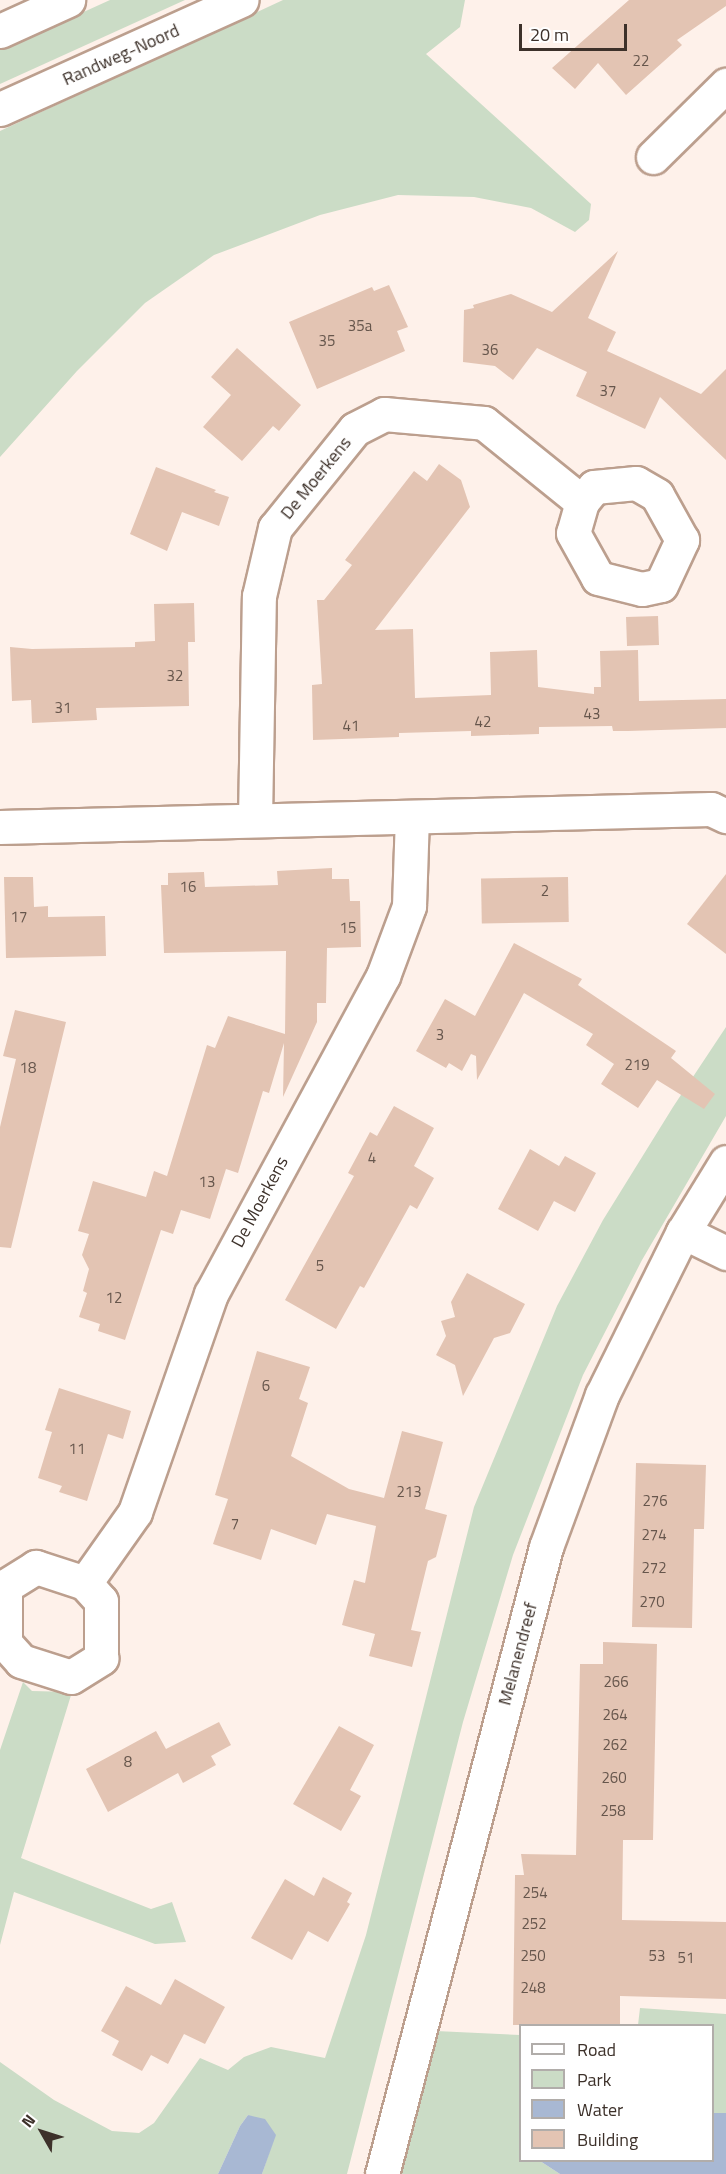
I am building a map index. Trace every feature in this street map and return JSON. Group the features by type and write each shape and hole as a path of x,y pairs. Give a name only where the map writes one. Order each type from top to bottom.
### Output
{"street":[{"path":"0,31 68,0"},
{"name":"Randweg-Noord","path":"0,109 241,0"},
{"path":"653,157 726,85"},
{"name":"De Moerkens","path":"255,820 259,596 275,528 355,429 384,414 484,423 582,502"},
{"path":"0,827 711,809 726,816"},
{"name":"De Moerkens","path":"85,1583 135,1512 211,1294 383,976 409,906 412,817"},
{"name":"Melanendreef","path":"382,2174 546,1547 602,1395 683,1232 726,1162"},
{"path":"683,1232 726,1253"}],"green space":[{"path":"110,0 185,0 0,84 0,50"},
{"path":"283,0 465,0 460,27 426,54 591,204 589,220 575,232 531,208 474,197 398,195 320,215 214,255 145,303 77,371 0,457 0,131"},
{"path":"726,1027 726,1116 642,1260 583,1375 513,1555 463,1722 347,2174 262,2174 275,2135 248,2115 240,2126 218,2174 0,2174 0,2062 54,2100 112,2131 139,2133 154,2123 200,2058 228,2070 244,2057 271,2047 325,2058 366,1935 474,1507 557,1306 603,1220"},
{"path":"23,1682 32,1691 72,1692 21,1858 151,1909 172,1902 186,1942 155,1944 14,1892 0,1945 0,1750"},
{"path":"640,2008 726,2014 726,2113 714,2113 714,2024 638,2024"},
{"path":"436,2031 519,2035 519,2162 542,2162 560,2174 398,2174"}],"water":[{"path":"714,2113 726,2113 726,2174 560,2174 542,2162 714,2162"},
{"path":"248,2115 265,2119 276,2135 262,2174 218,2174 240,2126"}],"building":[{"path":"629,0 726,0 726,6 677,40 682,45 626,95 598,63 575,89 552,68"},
{"path":"618,251 588,318 616,332 607,351 701,394 726,369 726,460 660,397 645,429 576,396 587,372 537,348 513,380 495,366 463,362 464,310 474,308 473,305 511,294 552,312"},
{"path":"389,285 408,327 397,331 405,351 317,389 289,322 372,287 374,291"},
{"path":"237,348 301,405 279,431 273,426 242,461 203,427 231,395 211,377"},
{"path":"439,464 461,480 470,507 375,630 413,629 415,698 491,695 490,652 537,650 538,687 594,694 594,687 601,687 600,651 638,650 639,701 726,699 726,728 613,731 612,726 539,727 539,734 471,736 471,731 399,733 399,737 313,740 312,685 322,684 317,600 324,600 352,565 345,560 414,471 427,481"},
{"path":"156,467 229,497 219,526 182,512 167,551 130,534"},
{"path":"194,603 195,642 188,642 189,706 96,708 97,720 32,723 31,700 12,701 10,647 32,649 135,647 135,642 155,641 154,604"},
{"path":"658,616 659,645 627,646 626,617"},
{"path":"332,868 332,879 349,879 350,901 360,901 361,947 327,948 326,1003 317,1003 317,1022 283,1097 284,1043 269,1093 263,1091 238,1173 226,1169 210,1219 181,1210 173,1234 161,1230 125,1340 98,1331 100,1324 79,1317 87,1293 83,1291 89,1269 82,1255 89,1234 78,1231 93,1181 146,1197 154,1171 167,1176 207,1045 215,1048 228,1016 285,1034 286,951 164,953 161,885 168,885 168,873 204,872 205,887 278,885 277,871"},
{"path":"726,874 726,954 687,924"},
{"path":"4,877 33,877 34,907 48,906 48,917 105,916 106,956 6,958"},
{"path":"568,877 569,922 482,924 481,879"},
{"path":"514,943 582,979 578,985 676,1051 671,1058 715,1094 704,1109 657,1080 638,1108 601,1084 614,1064 586,1045 593,1034 524,993 477,1080 476,1056 471,1054 462,1071 449,1063 446,1068 416,1051 445,999 475,1016"},
{"path":"15,1010 66,1022 11,1248 0,1247 0,1127 16,1059 3,1056"},
{"path":"394,1106 434,1128 414,1166 434,1178 417,1209 410,1205 364,1288 360,1286 336,1329 285,1300 354,1176 348,1173 370,1132 377,1136"},
{"path":"530,1149 559,1166 565,1156 596,1173 575,1212 554,1201 538,1231 498,1209"},
{"path":"467,1273 525,1304 510,1333 494,1338 463,1396 455,1365 436,1355 446,1336 441,1321 455,1317 451,1302"},
{"path":"257,1351 310,1367 299,1399 308,1403 291,1456 349,1489 384,1498 402,1431 443,1442 425,1509 447,1515 436,1557 428,1561 411,1630 421,1632 412,1667 369,1656 375,1634 342,1625 354,1580 365,1583 376,1526 327,1514 316,1545 271,1529 261,1560 213,1544 228,1499 215,1495"},
{"path":"59,1388 131,1411 123,1439 108,1434 87,1501 59,1492 62,1486 38,1478 52,1432 45,1430"},
{"path":"636,1463 706,1465 704,1529 694,1529 692,1628 632,1627"},
{"path":"603,1642 657,1644 653,1840 623,1840 622,1920 726,1922 726,1999 620,1996 620,2024 513,2025 515,1875 524,1875 521,1854 576,1855 580,1664 603,1664"},
{"path":"219,1722 231,1745 211,1756 216,1765 183,1783 178,1773 108,1812 86,1769 156,1731 166,1749"},
{"path":"339,1726 374,1745 350,1790 361,1796 341,1831 293,1804"},
{"path":"323,1877 352,1893 347,1902 350,1904 328,1942 308,1931 292,1960 251,1938 285,1879 314,1896"},
{"path":"175,1979 225,2007 205,2044 184,2034 168,2064 151,2055 142,2071 112,2055 119,2041 101,2031 126,1986 161,2005"}]}
